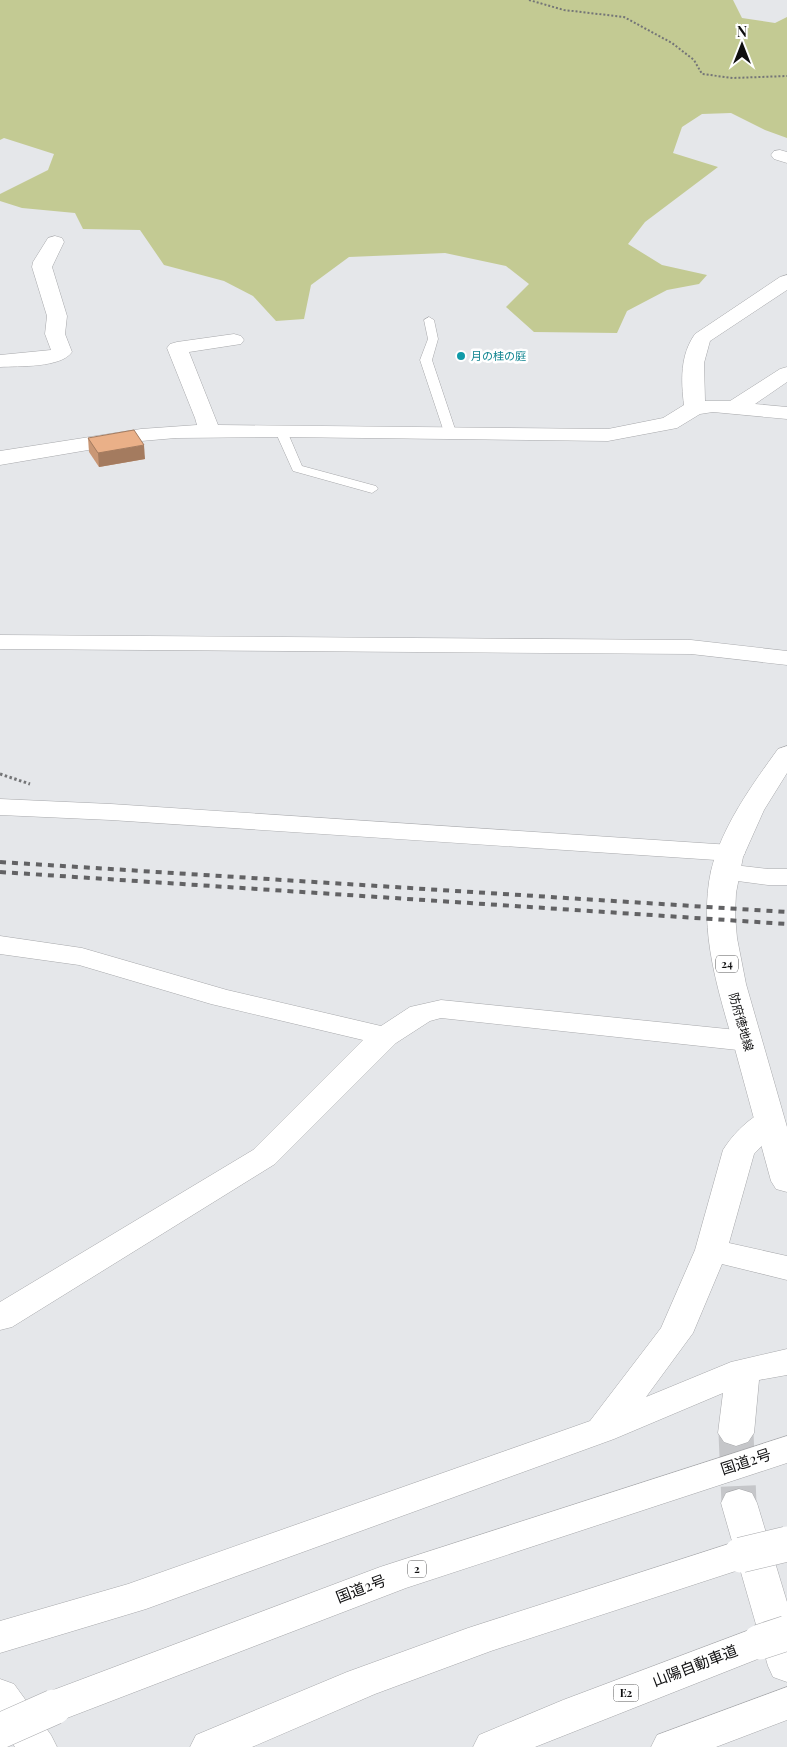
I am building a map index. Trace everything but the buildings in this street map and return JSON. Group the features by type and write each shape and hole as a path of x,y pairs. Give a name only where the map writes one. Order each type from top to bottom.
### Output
{"main road":[{"path":"0,361 53,357 62,352 55,334 58,316 42,267 55,242"},
{"path":"695,408 694,369 696,348 702,338 787,281"},
{"path":"208,430 206,418 177,348 234,340"},
{"path":"736,407 787,373"},
{"path":"0,458 141,435 208,430 608,435 669,423 695,408 714,406 736,407 787,413"},
{"path":"0,642 691,647 787,658"},
{"name":"防府徳地線","path":"787,754 752,812 728,862 722,894 722,914 729,978 787,1181"},
{"path":"0,807 111,812 728,862 768,877 787,877"},
{"path":"0,945 82,957 221,998 385,1036"},
{"path":"0,1318 264,1157 385,1036 420,1014 442,1009 747,1041"},
{"path":"602,1430 676,1333 711,1250 740,1150 769,1120"},
{"path":"711,1250 787,1268"},
{"path":"0,1636 133,1598 602,1430 743,1371 787,1362"},
{"path":"736,1433 743,1371"},
{"name":"国道2号","path":"0,1730 54,1707 393,1577 787,1449"},
{"path":"739,1503 778,1647"},
{"path":"210,1747 361,1683 482,1640 741,1555 787,1544"},
{"name":"山陽自動車道","path":"493,1747 577,1712 778,1647"},
{"path":"0,1695 37,1747"},
{"path":"671,1747 779,1705"}],"lane":[{"path":"429,320 433,340 426,360 450,432"},
{"path":"281,431 298,468 372,490"}],"path":[{"path":"530,0 564,10 624,17 672,43 694,60 702,74 715,77 754,78 787,76"}],"green space":[{"path":"0,0 733,0 742,18 775,23 787,17 787,138 765,130 731,113 702,114 682,127 673,153 718,167 645,222 628,244 662,265 707,275 699,284 667,290 627,311 617,333 534,332 506,307 529,284 506,266 445,253 349,257 311,285 304,319 276,321 253,296 224,281 164,265 140,230 83,229 75,213 22,208 0,201 0,194 48,170 54,154 4,138 0,140"}],"tunnel":[{"path":"736,1433 739,1503"}],"railway":[{"path":"0,862 787,912"},
{"path":"0,872 787,924"}],"place":[{"name":"月の桂の庭","path":"461,356"}]}
